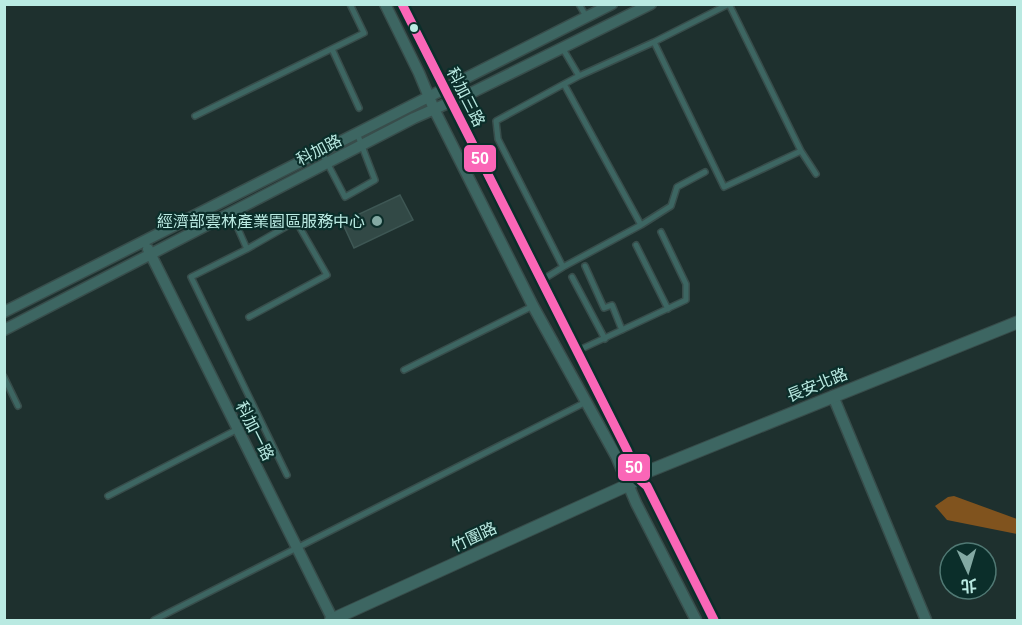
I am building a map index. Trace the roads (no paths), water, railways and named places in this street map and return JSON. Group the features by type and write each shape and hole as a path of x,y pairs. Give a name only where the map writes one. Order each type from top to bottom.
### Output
{"street":[{"name":"科加三路","path":"385,4 419,72 434,109 533,306 632,482 647,486 714,621"},
{"name":"科加三路","path":"402,4 577,351 632,482 696,621"},
{"name":"科加路","path":"4,312 612,4"},
{"name":"科加路","path":"4,330 451,100 473,92 563,49 651,4"},
{"name":"科加一路","path":"144,241 332,620"},
{"name":"長安北路","path":"632,482 650,471 1017,322"},
{"path":"834,396 926,621"},
{"name":"竹圍路","path":"332,620 632,482"}],"lane":[{"path":"195,116 364,33 350,4"},
{"path":"579,4 586,18"},
{"path":"563,267 498,139 496,121 579,76 654,42 729,4 801,151 816,174"},
{"path":"654,42 724,187 801,151"},
{"path":"332,49 358,108"},
{"path":"563,49 579,76"},
{"path":"564,84 641,225"},
{"path":"321,151 345,197 375,180 357,133"},
{"path":"542,280 671,206 677,187 705,171"},
{"path":"231,213 247,249"},
{"path":"249,317 327,275 296,221 192,277 287,475"},
{"path":"577,351 686,300 686,284 661,232"},
{"path":"636,245 668,309"},
{"path":"585,266 604,308 612,305 622,330"},
{"path":"572,277 605,339"},
{"path":"404,370 533,306"},
{"path":"4,377 18,406"},
{"path":"154,621 586,402"},
{"path":"108,496 238,429"}],"place":[{"name":"經濟部雲林產業園區服務中心","path":"377,221"}]}
